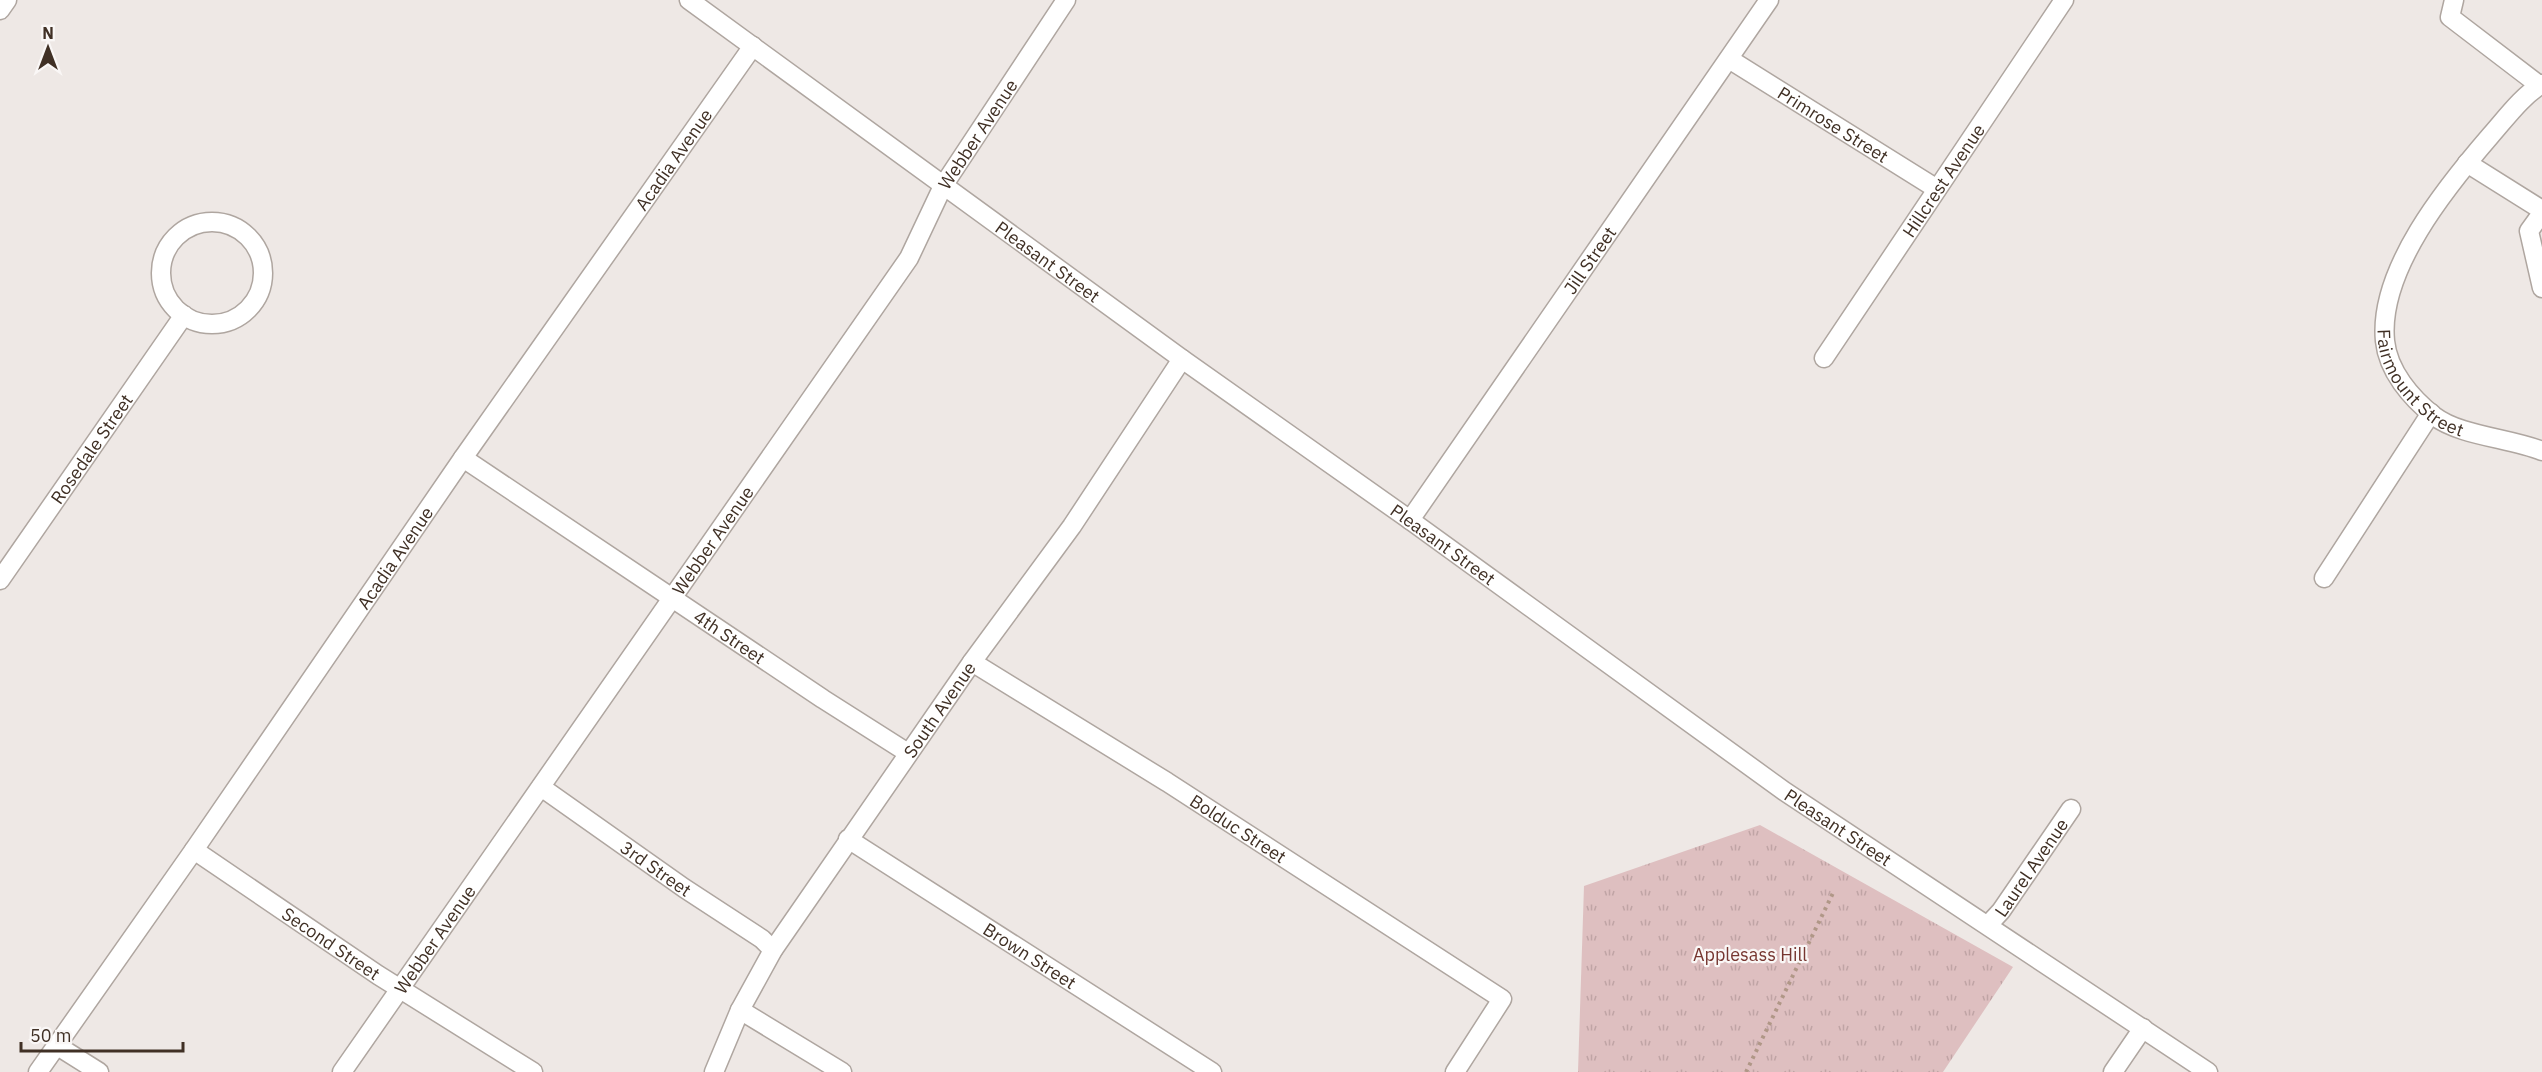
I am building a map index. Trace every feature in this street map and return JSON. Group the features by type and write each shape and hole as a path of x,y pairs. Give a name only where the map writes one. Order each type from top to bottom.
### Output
{"street":[{"path":"0,10 7,0"},
{"name":"Pleasant Street","path":"690,0 1182,359 1410,520 1784,791 2208,1072"},
{"name":"Webber Avenue","path":"342,1072 909,258 943,186 1066,0"},
{"name":"Jill Street","path":"1410,520 1769,0"},
{"name":"Hillcrest Avenue","path":"1824,358 2064,0"},
{"path":"2454,0 2450,17 2541,84"},
{"name":"Acadia Avenue","path":"38,1072 194,850 463,458 753,46"},
{"name":"Primrose Street","path":"1729,59 1936,189"},
{"name":"Fairmount Street","path":"2541,84 2511,111 2467,163 2417,236 2400,270 2385,312 2385,342 2389,360 2401,382 2431,413 2459,429 2507,439 2542,451"},
{"path":"2467,163 2542,212 2529,231 2542,288"},
{"path":"214,222 231,225 245,234 259,252 264,275 261,290 254,303 243,314 229,321 214,324 198,322 184,315 172,304 164,290 161,274 164,257 171,243 183,231 198,224 214,222"},
{"name":"Rosedale Street","path":"0,580 184,315"},
{"name":"South Avenue","path":"714,1072 740,1010 773,950 972,662 1072,526 1182,359"},
{"path":"2324,578 2431,413"},
{"name":"4th Street","path":"463,458 908,753"},
{"name":"Bolduc Street","path":"972,662 1167,782 1502,999 1455,1072"},
{"name":"3rd Street","path":"541,787 684,888 762,939 773,950"},
{"name":"Laurel Avenue","path":"1988,925 2013,894 2071,809"},
{"name":"Brown Street","path":"848,839 1212,1072"},
{"name":"Second Street","path":"194,850 302,925 532,1072"},
{"path":"740,1010 842,1072"},
{"path":"2113,1072 2143,1028"},
{"path":"56,1045 99,1072"}],"path":[{"path":"1746,1072 1834,891"}],"green space":[{"name":"Applesass Hill","path":"1760,825 2013,967 1943,1072 1578,1072 1584,886"}]}
